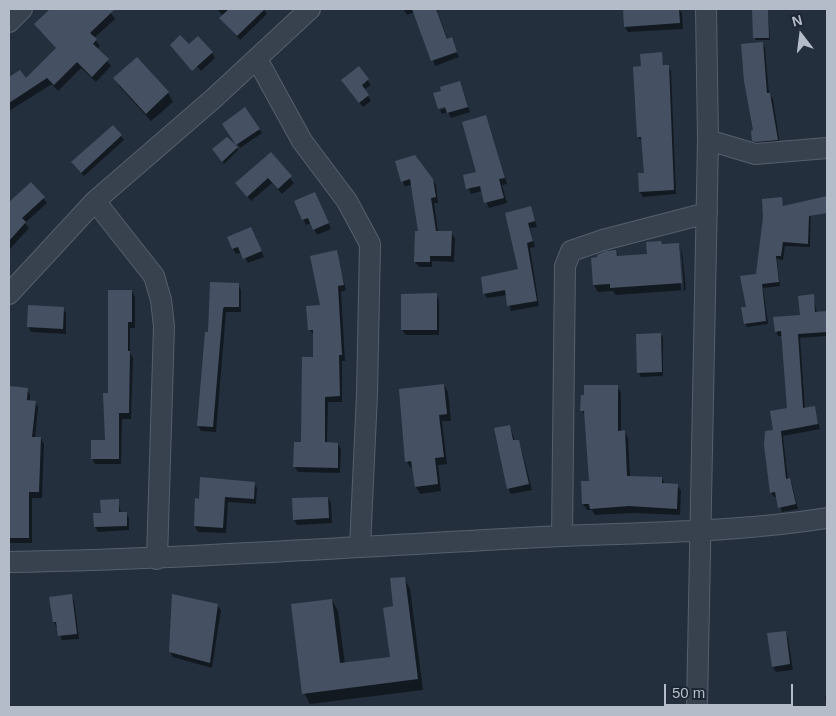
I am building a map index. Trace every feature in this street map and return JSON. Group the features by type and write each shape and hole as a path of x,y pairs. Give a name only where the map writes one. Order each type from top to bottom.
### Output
{"street":[{"path":"9,22 22,9"},
{"path":"9,294 95,201 257,59 310,9"},
{"path":"697,707 702,531 708,140 706,9"},
{"path":"257,59 302,141 347,201 370,244 367,394 360,547"},
{"path":"708,140 755,154 827,148"},
{"path":"95,201 154,276 161,300 164,326 157,559"},
{"path":"562,536 565,266 570,251 603,240 707,213"},
{"path":"9,562 157,559 562,536 702,531 787,524 827,518"}],"building":[{"path":"50,9 115,9 90,33 97,39 93,44 109,59 92,77 77,62 54,85 47,78 9,103 9,77 20,70 26,78 56,48 34,24"},
{"path":"229,9 265,9 237,36 219,18"},
{"path":"412,9 436,9 447,39 452,37 457,52 431,61"},
{"path":"623,9 679,9 680,23 624,27"},
{"path":"752,9 768,9 769,38 753,38"},
{"path":"180,35 189,44 198,36 213,52 192,71 170,45"},
{"path":"763,42 767,93 770,93 778,140 756,142 752,141 751,131 753,130 744,81 741,44"},
{"path":"662,52 663,65 669,65 674,190 639,192 638,173 644,173 641,137 637,137 633,67 641,66 640,54"},
{"path":"137,57 169,92 146,114 113,78"},
{"path":"359,66 369,79 362,85 369,95 359,103 341,80"},
{"path":"460,81 468,107 447,113 445,107 438,109 433,93 441,91 440,87"},
{"path":"245,107 260,129 236,145 222,124"},
{"path":"486,115 505,178 499,179 504,198 484,203 480,186 466,189 463,175 476,172 462,122"},
{"path":"113,125 122,135 81,173 71,162"},
{"path":"227,137 238,147 222,162 212,149"},
{"path":"271,152 292,176 278,189 268,178 247,197 235,183"},
{"path":"415,155 433,179 436,197 431,198 436,231 452,231 451,256 430,256 430,262 414,262 415,231 418,231 410,179 401,182 395,161"},
{"path":"31,182 45,197 22,218 26,222 9,241 9,202"},
{"path":"315,192 329,223 313,230 308,218 302,220 294,201"},
{"path":"827,196 827,213 809,216 808,244 783,242 781,256 776,256 779,282 762,284 766,321 744,324 741,307 746,307 740,276 756,274 763,217 762,199 782,197 783,206"},
{"path":"531,206 535,221 528,223 533,241 527,243 537,301 507,306 505,290 483,294 481,277 518,269 505,213"},
{"path":"251,227 262,251 243,259 238,247 232,249 227,237"},
{"path":"661,241 662,244 679,243 682,283 610,288 610,284 593,285 591,258 597,257 597,255 606,251 616,250 617,256 647,254 646,242"},
{"path":"337,250 344,285 338,286 342,355 339,355 340,396 325,397 325,442 338,443 338,468 293,467 294,442 301,442 302,357 313,357 313,330 308,330 306,306 320,305 310,256"},
{"path":"210,282 239,283 239,307 224,307 223,309 213,427 197,426 205,332 208,332"},
{"path":"108,290 132,290 132,322 128,322 128,351 130,351 129,413 119,413 119,459 91,459 91,440 105,440 103,393 108,393"},
{"path":"437,293 437,330 401,330 401,294"},
{"path":"814,294 815,312 827,311 827,332 798,334 803,408 815,406 818,424 781,431 786,479 790,478 796,504 778,508 775,492 770,493 764,445 765,431 773,430 770,411 787,408 781,331 775,332 773,317 800,315 798,296"},
{"path":"28,305 64,307 63,329 27,327"},
{"path":"661,333 662,372 637,373 636,334"},
{"path":"444,384 447,414 439,415 444,457 435,458 438,484 415,487 411,461 405,462 399,389"},
{"path":"584,385 618,385 618,431 625,430 627,476 662,477 662,483 678,484 677,509 629,506 590,509 589,504 582,504 581,481 589,481 584,411 580,411 581,395 584,395"},
{"path":"9,386 28,388 27,400 36,401 32,437 41,437 39,492 29,492 29,538 9,538"},
{"path":"510,425 513,440 519,440 529,484 507,489 494,428"},
{"path":"200,477 255,482 254,499 225,497 223,528 194,526 195,498 199,499"},
{"path":"328,497 329,518 293,520 292,498"},
{"path":"119,499 119,512 127,512 127,526 94,527 93,513 101,513 100,500"},
{"path":"405,577 418,679 302,694 291,604 332,599 340,663 390,657 383,608 393,606 390,578"},
{"path":"72,594 77,634 58,636 56,622 53,622 49,597"},
{"path":"172,594 218,604 210,663 169,652"},
{"path":"786,631 790,664 772,667 767,633"}]}
